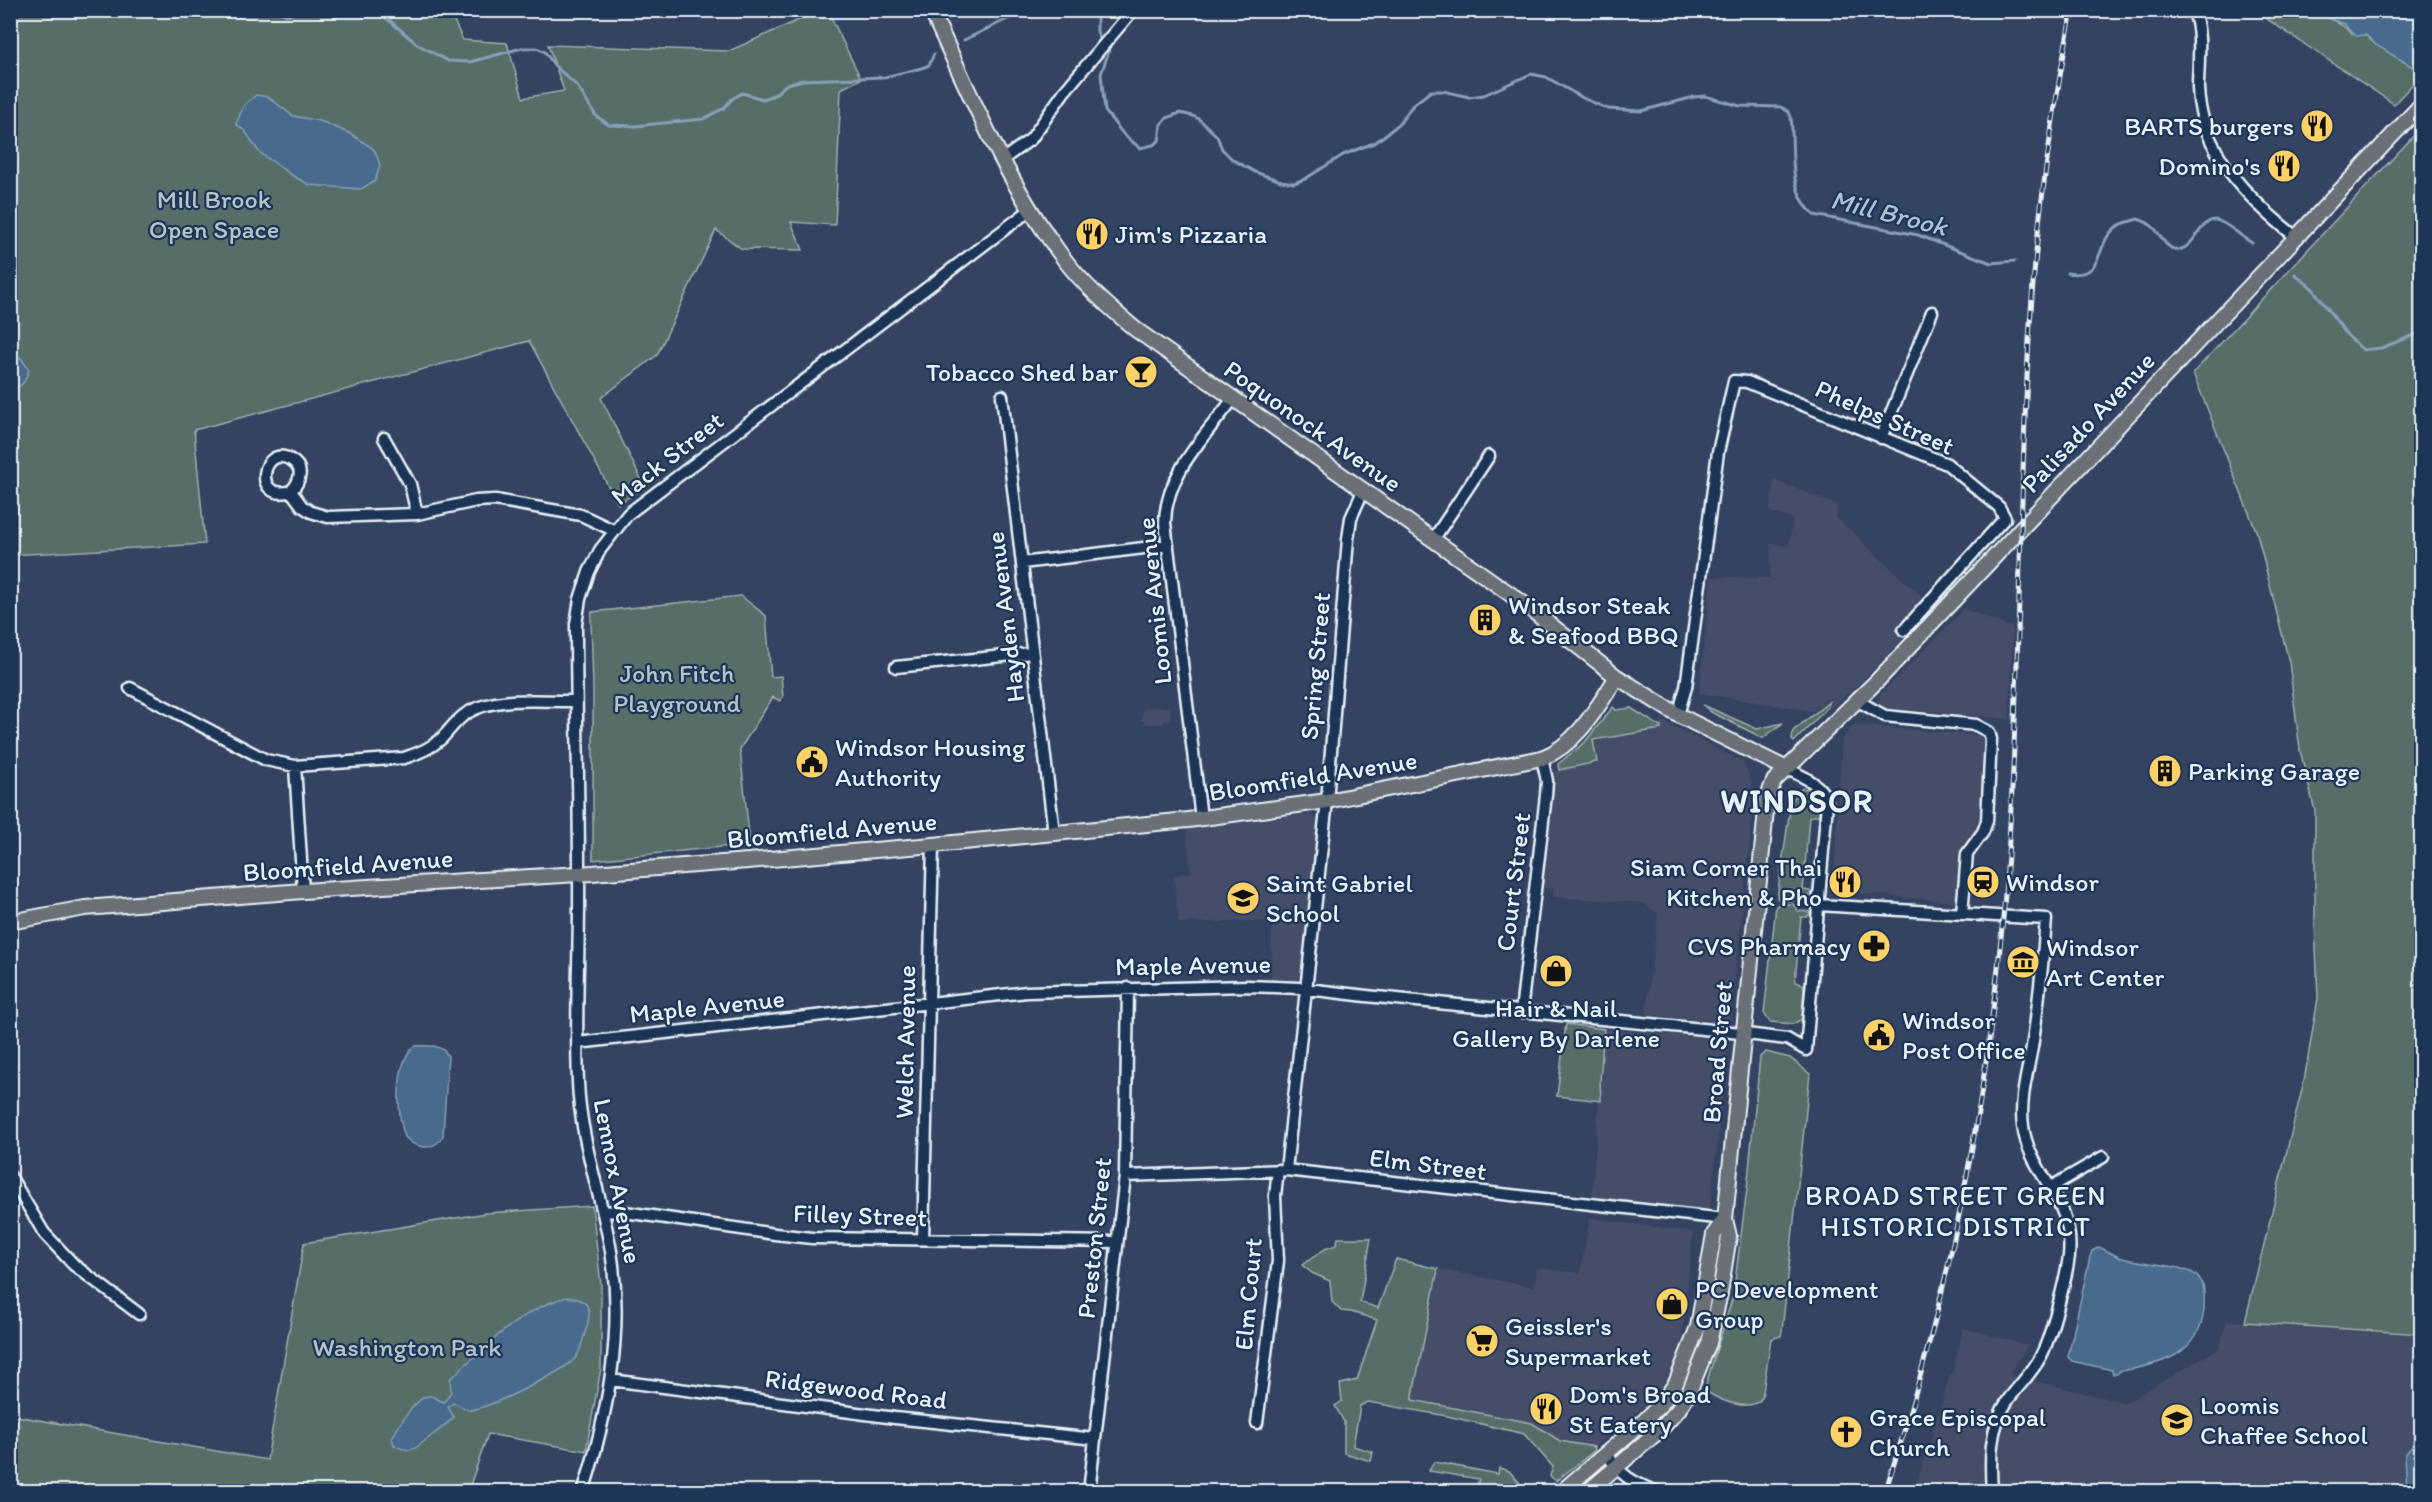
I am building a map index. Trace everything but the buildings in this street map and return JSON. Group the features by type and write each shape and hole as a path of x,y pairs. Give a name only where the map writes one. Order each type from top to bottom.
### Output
{"main road":[{"name":"Poquonock Avenue","path":"931,10 1002,160 1030,210 1062,257 1096,295 1135,330 1520,601 1617,677 1678,715 1785,768"},
{"name":"Palisado Avenue","path":"1785,768 1858,701 2421,104"},
{"name":"Bloomfield Avenue","path":"10,922 85,908 303,891 579,874 933,845 1201,818 1327,801 1542,758 1556,751 1575,736 1617,677"},
{"name":"Broad Street","path":"1587,1491 1659,1431 1678,1410 1690,1390 1709,1343 1729,1236 1725,1219 1767,799 1772,785 1785,768"},
{"name":"Broad Street","path":"1561,1491 1662,1403 1676,1383 1694,1341 1705,1294 1714,1234 1725,1219"},
{"path":"1694,1341 1709,1343"},
{"path":"1676,1383 1690,1390"}],"street":[{"path":"1002,160 1031,139 1064,92 1133,10"},
{"path":"2193,10 2197,32 2198,98 2209,137 2225,166 2240,184 2296,237"},
{"name":"Mack Street","path":"579,874 576,624 580,599 589,572 614,530 645,500 1030,210"},
{"path":"1881,438 1932,312"},
{"name":"Phelps Street","path":"1678,715 1686,687 1719,452 1734,381 1747,382 1947,464 1999,507 2005,518 1904,630"},
{"name":"Hayden Avenue","path":"1002,396 1054,833"},
{"name":"Loomis Avenue","path":"1201,818 1165,508 1174,479 1233,399"},
{"path":"384,438 410,484 417,514"},
{"path":"1433,540 1489,456"},
{"path":"291,491 302,506 311,512 328,516 417,514 476,501 495,500 581,515 614,530"},
{"name":"Spring Street","path":"1282,1170 1308,988 1327,801 1348,539 1353,512 1363,491"},
{"path":"1022,563 1168,545"},
{"path":"896,667 1032,653"},
{"path":"130,688 266,760 295,766 404,758 418,754 431,746 465,714 481,706 498,702 576,701"},
{"path":"1858,701 1886,716 1976,725 1989,732 1991,739 1987,821 1983,832 1967,854 1962,914"},
{"name":"Court Street","path":"1521,1012 1546,795 1542,758"},
{"path":"295,766 303,891"},
{"path":"1785,768 1814,784 1826,799 1827,814 1819,905 2046,919 2037,1014 2023,1100 2022,1120 2028,1146 2062,1209 2068,1228 2067,1266 2044,1350 2030,1374 2006,1404 1997,1422 1990,1454 1992,1491"},
{"name":"Welch Avenue","path":"923,1239 933,845"},
{"name":"Lennox Avenue","path":"579,874 577,1043 581,1113 611,1251 615,1297 611,1380 599,1436 583,1491"},
{"name":"Maple Avenue","path":"577,1043 1027,992 1247,986 1308,988 1743,1034 1791,1040 1806,1050 1819,905"},
{"name":"Preston Street","path":"1089,1491 1125,1176 1128,988"},
{"path":"2051,1187 2103,1157"},
{"name":"Elm Street","path":"1125,1176 1282,1170 1725,1219"},
{"name":"Elm Court","path":"1257,1423 1278,1261 1275,1196 1282,1170"},
{"path":"10,1176 44,1233 67,1257 105,1290 140,1314"},
{"name":"Filley Street","path":"603,1212 618,1210 802,1237 1117,1242"},
{"name":"Ridgewood Road","path":"611,1380 895,1418 1095,1439"},
{"path":"1606,1452 1615,1467 1632,1482 1657,1491"}],"shaded area":[{"path":"2319,11 2421,11 2421,72 2376,45 2366,35 2356,36 2344,24 2325,17"},
{"path":"256,95 268,97 293,116 320,121 351,134 371,147 380,165 375,181 361,189 310,185 259,152 245,131 236,124 244,105"},
{"path":"11,353 21,358 29,370 24,382 11,393"},
{"path":"1774,480 1838,505 1836,517 1933,607 1861,682 1830,709 1831,698 1813,711 1699,693 1711,577 1770,578 1771,543 1789,546 1793,519 1770,512"},
{"path":"1964,609 2013,628 2009,719 1885,708 1879,702 1880,695"},
{"path":"1170,707 1171,720 1163,724 1145,724 1144,720 1141,720 1143,708"},
{"path":"1661,720 1743,762 1752,786 1754,805 1730,1020 1724,1024 1646,1014 1658,913 1645,903 1553,897 1553,889 1541,888 1552,772 1597,762 1593,741 1661,729"},
{"path":"1853,725 1983,736 1980,827 1961,852 1957,902 1833,891 1842,739"},
{"name":"Saint Gabriel School","path":"1309,814 1318,820 1302,977 1297,980 1271,979 1272,928 1265,921 1179,923 1173,875 1191,873 1186,829"},
{"path":"1604,1029 1722,1039 1728,1050 1710,1208 1706,1211 1592,1197"},
{"path":"415,1046 438,1047 448,1056 443,1136 430,1147 414,1144 405,1137 400,1116 400,1076 408,1054"},
{"path":"1590,1218 1693,1232 1681,1349 1665,1381 1645,1405 1594,1447 1560,1441 1531,1423 1412,1400 1438,1269 1534,1287 1537,1268 1580,1273"},
{"path":"2099,1247 2119,1257 2183,1269 2199,1278 2204,1289 2201,1325 2195,1337 2176,1355 2149,1365 2120,1371 2117,1374 2113,1374 2112,1370 2072,1361 2068,1357 2090,1257 2092,1251"},
{"path":"567,1297 582,1301 589,1309 579,1352 569,1363 525,1389 491,1404 469,1410 453,1403 448,1407 454,1417 421,1444 408,1450 394,1445 392,1438 414,1405 431,1396 444,1402 451,1392 450,1379 490,1342 534,1310"},
{"name":"Loomis Chaffee School","path":"2227,1321 2421,1334 2421,1401 2412,1446 2405,1455 2407,1491 1912,1492 1922,1468 1950,1375 1952,1375 1963,1328 2028,1345 2009,1375 2126,1403 2219,1348"},
{"path":"2421,1401 2421,1491 2407,1491 2405,1455 2412,1446"}],"green space":[{"name":"Mill Brook Open Space","path":"10,11 446,11 450,13 463,40 507,43 523,98 564,91 548,45 729,51 819,11 828,11 861,79 841,89 835,225 791,222 803,250 742,249 716,230 657,355 601,398 645,487 618,504 529,341 194,430 205,544 11,555"},
{"path":"2255,11 2319,11 2353,34 2364,34 2376,45 2421,72 2421,75 2394,104"},
{"path":"2421,128 2421,1334 2245,1322 2304,1081 2318,998 2315,811 2300,750 2289,662 2257,533 2193,373"},
{"name":"John Fitch Playground","path":"741,596 766,616 771,677 781,676 783,697 780,701 773,697 740,749 750,844 593,860 592,612"},
{"path":"1829,702 1828,707 1794,742 1792,740 1793,731"},
{"path":"1703,705 1757,729 1783,723 1763,738 1711,712"},
{"path":"1613,707 1616,710 1631,708 1661,729 1593,740 1597,762 1559,770 1558,764 1585,742"},
{"path":"1802,788 1813,794 1819,810 1819,815 1809,817 1803,890 1810,891 1812,895 1808,897 1801,895 1793,901 1781,901 1777,898 1791,802"},
{"path":"1793,904 1798,911 1811,912 1807,917 1801,917 1795,982 1803,984 1804,988 1802,1019 1793,1024 1770,1022 1764,1013 1776,906"},
{"path":"1566,1024 1604,1029 1600,1081 1601,1101 1557,1096"},
{"path":"1766,1052 1790,1058 1810,1074 1781,1336 1771,1339 1762,1398 1750,1405 1743,1405 1727,1402 1707,1392 1706,1384 1733,1296 1747,1189 1760,1057"},
{"name":"Washington Park","path":"592,1206 601,1285 601,1368 586,1451 488,1434 468,1491 11,1491 10,1415 267,1460 304,1243 486,1213"},
{"path":"1338,1238 1371,1238 1360,1302 1378,1308 1396,1259 1438,1269 1412,1400 1532,1423 1560,1441 1594,1447 1595,1450 1556,1481 1550,1476 1553,1467 1524,1434 1447,1416 1368,1402 1360,1406 1353,1446 1373,1452 1371,1461 1344,1453 1344,1422 1335,1406 1342,1401 1340,1384 1357,1380 1377,1320 1341,1311 1332,1302 1330,1281 1312,1273 1302,1265 1325,1249 1336,1245"},
{"path":"1434,1462 1498,1474 1499,1468 1509,1471 1527,1491 1475,1491 1479,1479 1429,1471"}],"waterway":[{"name":"Mill Brook","path":"275,10 287,15 310,10"},
{"name":"Mill Brook","path":"377,10 417,44 448,61 470,62 522,48 537,48 545,52 554,65 577,86 596,116 609,125 635,126 703,119 724,108 742,93 763,99 774,95 787,84 803,80 885,77 929,65 934,54"},
{"name":"Mill Brook","path":"964,40 1030,10"},
{"name":"Mill Brook","path":"1097,10 1099,37"},
{"name":"Mill Brook","path":"1109,51 1101,74 1105,111 1124,135 1140,148 1159,141 1161,124 1167,118 1180,113 1199,119 1217,136 1222,149 1233,160 1255,172 1294,183 1305,179 1343,155 1376,142 1399,124 1413,105 1431,91 1443,91 1469,97 1484,95 1531,74 1546,77 1608,109 1641,111 1705,96 1740,106 1781,107 1789,112 1791,117 1795,181 1805,204 1814,215 1918,235 1991,263 2015,261"},
{"name":"Mill Brook","path":"2067,273 2088,271 2094,266 2104,243 2115,228 2138,219 2152,226 2167,244 2177,250 2189,244 2204,226 2214,220 2225,224 2252,243"},
{"name":"Mill Brook","path":"2295,274 2313,289 2347,335 2363,350 2381,348 2422,332"}],"railway":[{"path":"1885,1492 1907,1422 1945,1280 1961,1208 1986,1064 2009,844 2026,398 2033,284 2046,166 2072,10"}],"place":[{"name":"BARTS burgers","path":"2317,126"},
{"name":"Domino's","path":"2284,166"},
{"name":"Jim's Pizzaria","path":"1092,234"},
{"name":"Tobacco Shed bar","path":"1141,372"},
{"name":"Windsor Steak & Seafood BBQ","path":"1485,620"},
{"name":"Windsor Housing Authority","path":"812,762"},
{"name":"Parking Garage","path":"2165,771"},
{"name":"Siam Corner Thai Kitchen & Pho","path":"1845,882"},
{"name":"Windsor","path":"1983,882"},
{"name":"Saint Gabriel School","path":"1243,898"},
{"name":"CVS Pharmacy","path":"1874,946"},
{"name":"Windsor Art Center","path":"2023,962"},
{"name":"Hair & Nail Gallery By Darlene","path":"1556,971"},
{"name":"Windsor Post Office","path":"1879,1035"},
{"name":"PC Development Group","path":"1672,1304"},
{"name":"Geissler's Supermarket","path":"1482,1341"},
{"name":"Dom's Broad St Eatery","path":"1546,1409"},
{"name":"Loomis Chaffee School","path":"2177,1420"},
{"name":"Grace Episcopal Church","path":"1846,1432"}],"district":[{"name":"WINDSOR","path":"1797,801"},
{"name":"BROAD STREET GREEN HISTORIC DISTRICT","path":"1956,1212"}]}
